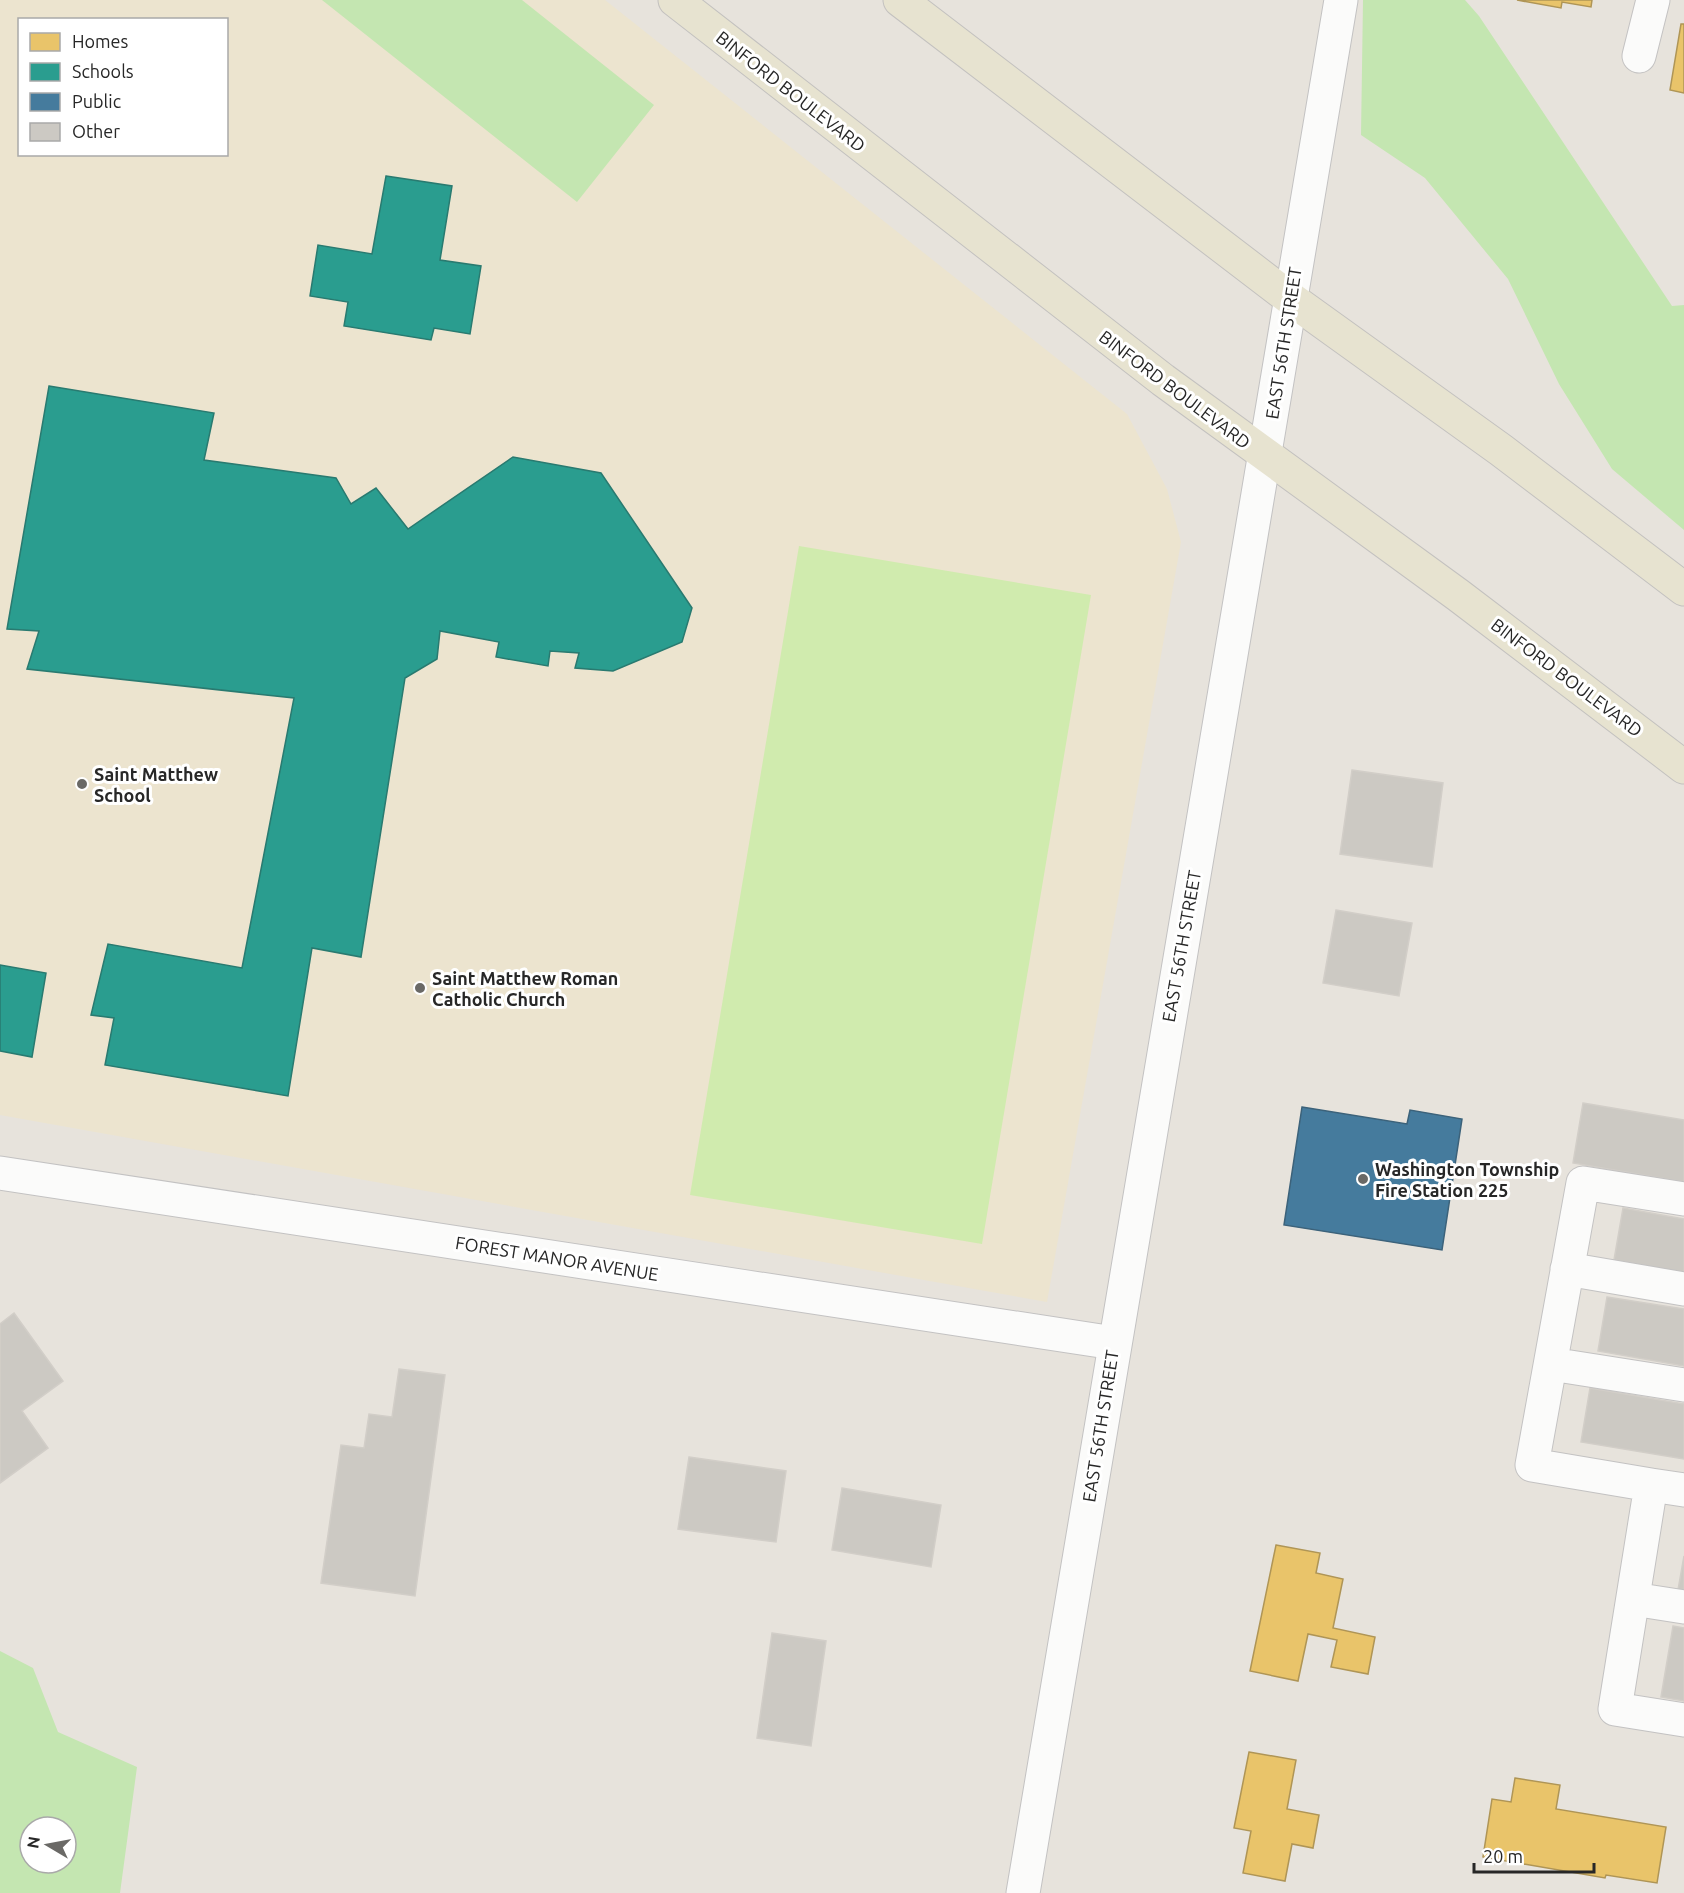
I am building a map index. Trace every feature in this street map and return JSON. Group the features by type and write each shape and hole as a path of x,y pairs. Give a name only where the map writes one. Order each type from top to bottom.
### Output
{"main road":[{"name":"BINFORD BOULEVARD","path":"675,0 1014,265 1264,456 1450,589 1684,767"},
{"path":"900,0 1291,299 1518,463 1684,589"}],"street":[{"name":"EAST 56TH STREET","path":"1023,1893 1341,0"},
{"path":"1640,56 1653,0"},
{"name":"FOREST MANOR AVENUE","path":"0,1173 1114,1343"},
{"path":"1684,1199 1583,1183 1532,1465 1684,1490"},
{"path":"1568,1269 1684,1288"},
{"path":"1551,1364 1684,1385"},
{"path":"1651,1485 1616,1708 1684,1720"},
{"path":"1633,1599 1684,1607"}],"shaded area":[{"path":"0,0 605,0 1127,414 1167,489 1181,542 1047,1302 0,1115"}],"green space":[{"path":"322,0 522,0 654,105 577,202"},
{"path":"1363,0 1465,0 1479,16 1672,306 1684,305 1684,530 1612,469 1559,384 1508,279 1425,178 1361,135"},
{"path":"799,546 1091,595 982,1244 690,1195"},
{"path":"0,1651 33,1668 58,1732 137,1767 120,1893 0,1893"}],"building: Homes":[{"path":"1517,0 1592,0 1591,7 1562,2 1561,8"},
{"path":"1681,24 1684,24 1684,93 1670,90"},
{"path":"1276,1545 1320,1553 1316,1573 1343,1579 1333,1628 1375,1637 1368,1674 1331,1667 1337,1640 1308,1634 1298,1681 1250,1671"},
{"path":"1249,1752 1296,1760 1287,1809 1319,1815 1313,1848 1292,1844 1285,1881 1243,1873 1251,1831 1234,1828"},
{"path":"1515,1778 1560,1785 1556,1809 1666,1827 1657,1883 1606,1875 1605,1878 1483,1857 1492,1799 1511,1802"}],"building: Schools":[{"path":"386,176 452,186 440,260 481,266 470,334 434,328 431,340 344,326 348,302 310,296 318,245 372,254"},
{"path":"49,386 214,413 204,460 336,478 351,504 376,488 408,529 513,457 601,473 692,608 682,642 613,671 575,668 579,653 550,651 548,666 496,657 499,642 440,631 437,659 405,678 361,957 312,948 288,1096 105,1065 114,1018 91,1015 108,944 242,968 294,698 27,669 39,631 7,629"},
{"path":"0,965 46,973 32,1057 0,1051"}],"building: Public":[{"path":"1302,1107 1407,1124 1410,1110 1462,1119 1442,1250 1284,1225"}],"building: Other":[{"path":"1352,770 1443,783 1432,867 1340,854"},
{"path":"1336,910 1412,923 1399,996 1323,983"},
{"path":"1583,1103 1684,1120 1684,1182 1573,1163"},
{"path":"1623,1208 1684,1219 1684,1273 1614,1260"},
{"path":"1607,1297 1684,1309 1684,1366 1598,1351"},
{"path":"14,1313 63,1381 22,1411 48,1448 0,1483 0,1324"},
{"path":"399,1369 445,1375 415,1596 321,1583 341,1445 364,1448 369,1414 392,1417"},
{"path":"1590,1388 1684,1404 1684,1459 1581,1442"},
{"path":"689,1457 786,1471 776,1542 678,1529"},
{"path":"842,1488 941,1505 931,1567 832,1550"},
{"path":"1684,1556 1684,1591 1678,1590"},
{"path":"1673,1626 1684,1628 1684,1701 1661,1697"},
{"path":"772,1633 826,1641 811,1746 757,1738"}],"place":[{"name":"Saint Matthew School","path":"82,784"},
{"name":"Saint Matthew Roman Catholic Church","path":"420,988"},
{"name":"Washington Township Fire Station 225","path":"1363,1179"}]}
